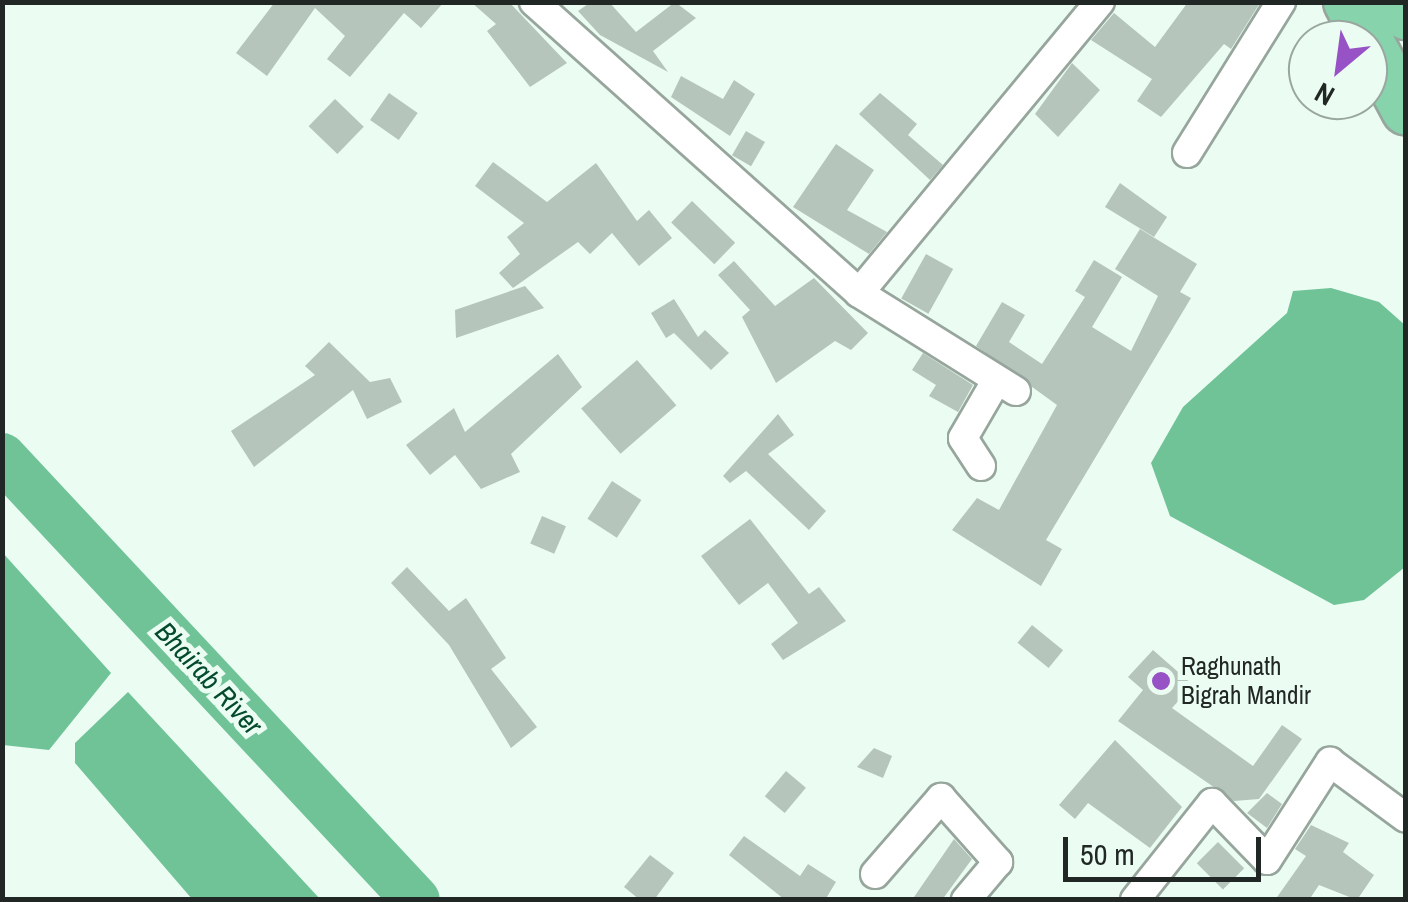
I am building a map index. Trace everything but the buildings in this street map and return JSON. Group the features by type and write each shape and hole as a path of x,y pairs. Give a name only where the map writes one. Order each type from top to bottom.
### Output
{"highway":[{"path":"1348,2 1406,110"},
{"path":"1398,2 1406,15"}],"street":[{"path":"534,2 860,293 1006,386 964,438 981,466"},
{"path":"860,293 1100,2"},
{"path":"1187,153 1281,2"},
{"path":"1135,900 1212,803 1267,860 1330,762 1406,818"},
{"path":"875,874 941,798 998,862 966,900"}],"shaded area":[{"path":"1331,288 1379,302 1406,326 1405,567 1364,600 1334,605 1170,516 1151,463 1183,407 1287,313 1293,291"},
{"path":"2,552 111,673 49,750 3,745"},
{"path":"128,692 320,899 192,899 75,763 75,743"}],"waterway":[{"name":"Bhairab River","path":"2,457 416,900"}],"place":[{"name":"Raghunath Bigrah Mandir","path":"1161,681"}]}
